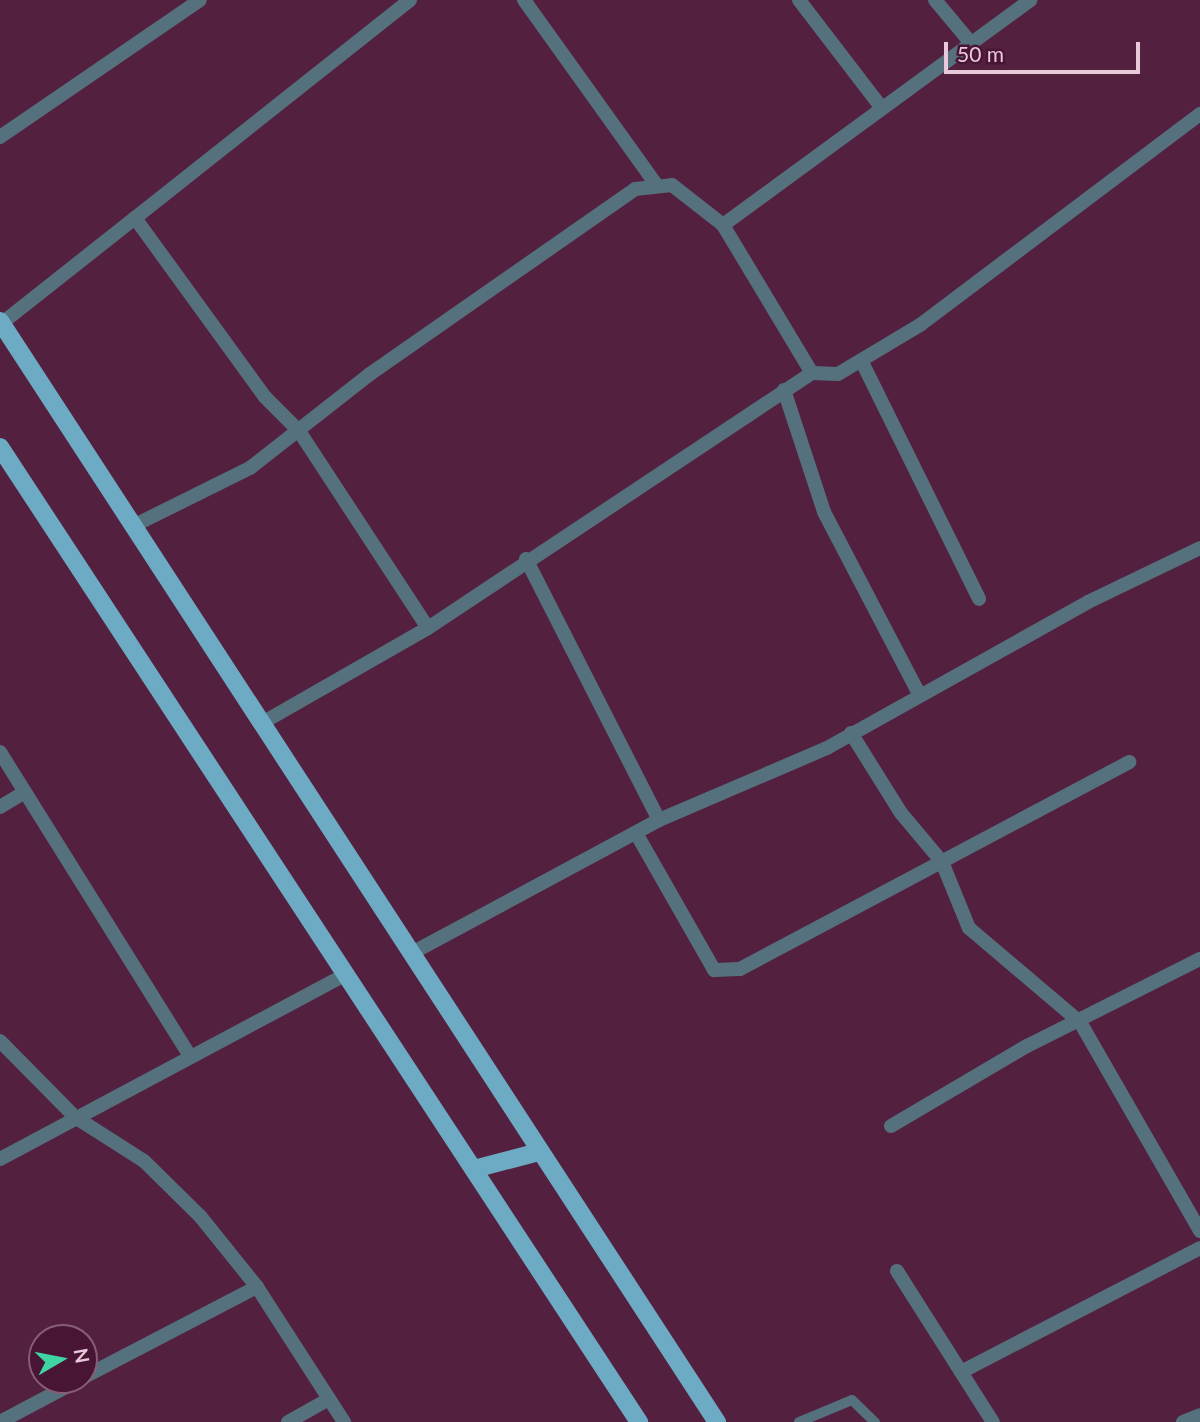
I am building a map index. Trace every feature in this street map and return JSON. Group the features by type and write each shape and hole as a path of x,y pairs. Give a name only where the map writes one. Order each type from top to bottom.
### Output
{"main road":[{"path":"1,322 717,1422"},
{"path":"0,447 639,1422"},
{"path":"474,1169 539,1152"}],"street":[{"path":"0,137 200,0"},
{"path":"1,322 410,0"},
{"path":"524,0 655,183"},
{"path":"799,0 882,108"},
{"path":"935,0 971,43"},
{"path":"723,225 1030,0"},
{"path":"262,723 428,628 526,559 812,373 838,374 863,364 1200,114"},
{"path":"134,526 250,468 635,189 655,183 672,185 723,225 812,373"},
{"path":"135,218 265,397 299,431 428,628"},
{"path":"863,364 979,599"},
{"path":"784,390 824,512 919,694"},
{"path":"412,953 659,820 851,733 919,694 1200,548"},
{"path":"526,559 659,820"},
{"path":"851,733 901,813 942,862 969,928 1080,1022 1200,1231"},
{"path":"0,752 190,1056"},
{"path":"636,833 714,970 740,969 1129,762"},
{"path":"0,807 25,792"},
{"path":"891,1126 1200,959"},
{"path":"0,1159 346,974"},
{"path":"0,1041 75,1117 144,1161 257,1287 344,1422"},
{"path":"961,1372 1200,1248"},
{"path":"897,1271 993,1422"},
{"path":"98,1370 257,1287"},
{"path":"0,1422 53,1394"},
{"path":"288,1422 329,1399"},
{"path":"1183,1422 1200,1415"}],"lane":[{"path":"799,1422 852,1400 875,1422"}]}
